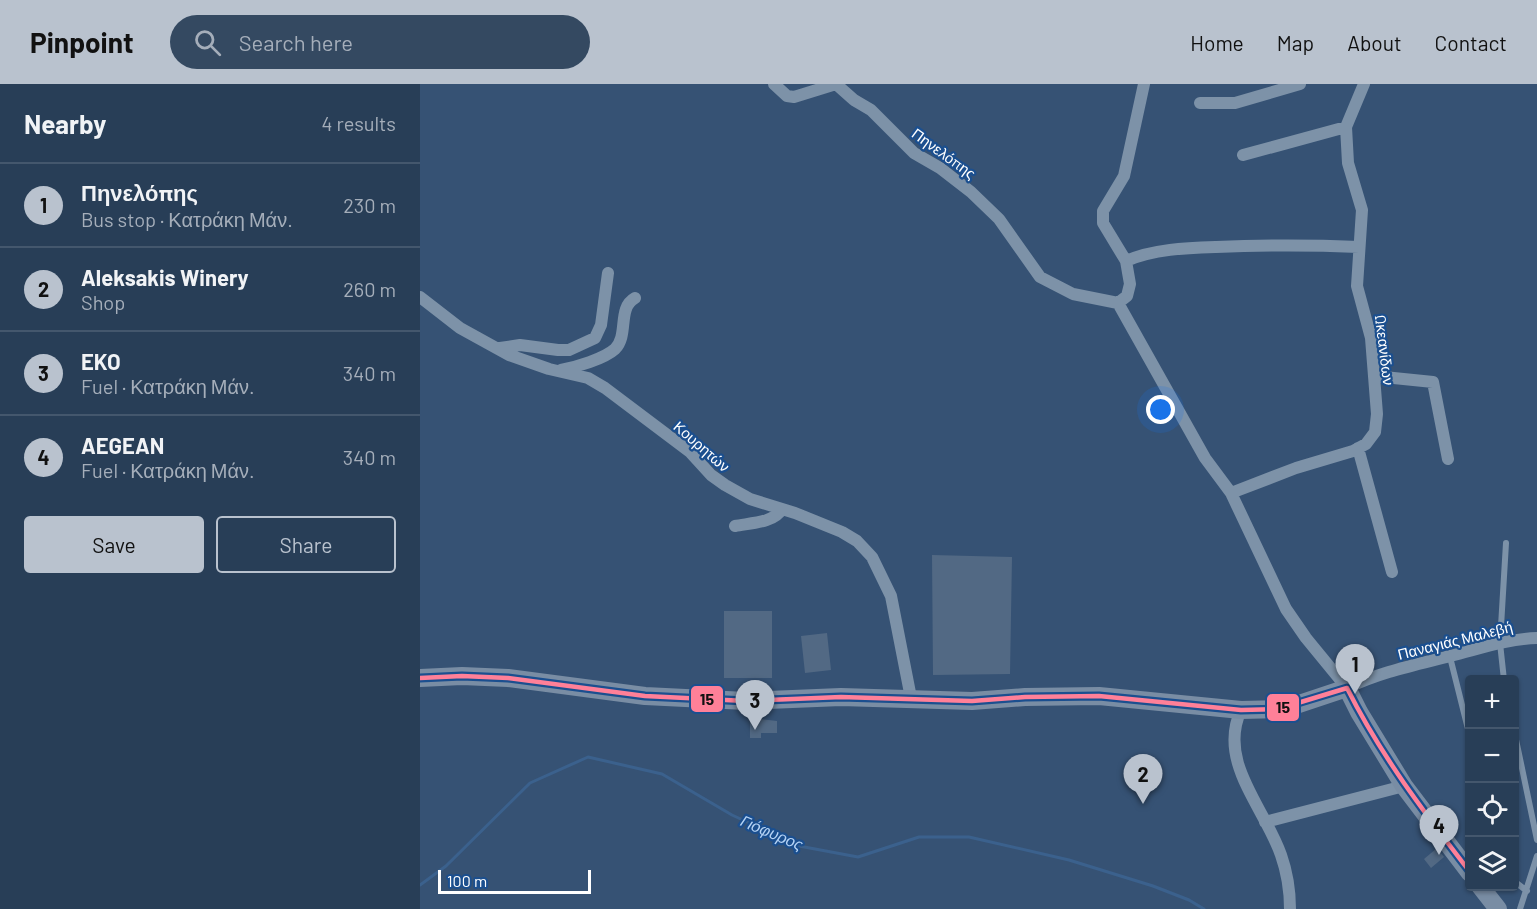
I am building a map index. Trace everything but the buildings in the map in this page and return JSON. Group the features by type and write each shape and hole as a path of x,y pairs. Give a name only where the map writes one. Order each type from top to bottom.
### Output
{"street":[{"path":"774,84 787,96 794,97 836,84"},
{"name":"Πηνελόπης","path":"836,84 854,100 871,110 914,153 954,178 971,192 999,219 1040,276 1073,294 1118,303"},
{"path":"1144,84 1124,176 1103,211 1103,223 1126,261 1130,284 1127,296 1118,303 1205,458 1231,493 1286,609 1306,638 1347,688 1404,786 1465,866"},
{"path":"1200,103 1235,103 1300,84"},
{"name":"Ωκεανίδων","path":"1358,448 1366,444 1375,432 1377,414 1368,323 1357,286 1362,210 1348,163 1346,127 1364,84"},
{"path":"1243,155 1346,127"},
{"path":"1126,261 1144,254 1192,248 1271,244 1359,247"},
{"path":"500,348 520,345 569,350 595,338 601,326 608,273"},
{"name":"Κουρητών","path":"420,297 460,328 509,355 557,371 588,378 605,388 690,452 714,478 750,499 847,535 861,544 872,557 891,596 910,698"},
{"path":"557,371 583,364 615,349 621,338 628,301 635,298"},
{"path":"1374,376 1433,382 1448,459"},
{"path":"1231,493 1296,468 1358,448 1392,572"},
{"path":"735,526 769,519 782,509"},
{"name":"Παναγιάς Μαλεβή","path":"1347,688 1369,677 1500,643 1537,638"},
{"path":"420,678 462,676 508,678 645,696 746,701 841,697 972,701 1108,697 1241,710 1288,706 1347,688"},
{"path":"1241,710 1237,718 1233,741 1238,767 1281,854 1290,892 1290,909"},
{"path":"1265,822 1404,786"},
{"path":"1484,891 1498,909"}],"lane":[{"path":"1503,675 1500,643 1506,543"},
{"path":"1449,656 1468,729"},
{"path":"1519,750 1537,840"},
{"path":"1520,909 1537,856"},
{"path":"1519,884 1527,891"}],"waterway":[{"name":"Γιόφυρος","path":"420,885 446,866 530,783 588,757 662,774 732,815 799,846 858,857 919,837 969,837 1069,860 1153,886 1189,900 1204,909"}],"transit line":[{"name":"15","path":"420,678 462,676 508,678 645,696 746,701 841,697 972,701 1025,697 1099,696 1241,710 1278,709 1347,688 1389,760 1465,865"}],"place":[{"name":"Πηνελόπης","path":"1355,694"},
{"name":"EKO","path":"755,730"},
{"name":"Aleksakis Winery","path":"1143,804"},
{"name":"AEGEAN","path":"1439,855"}]}
